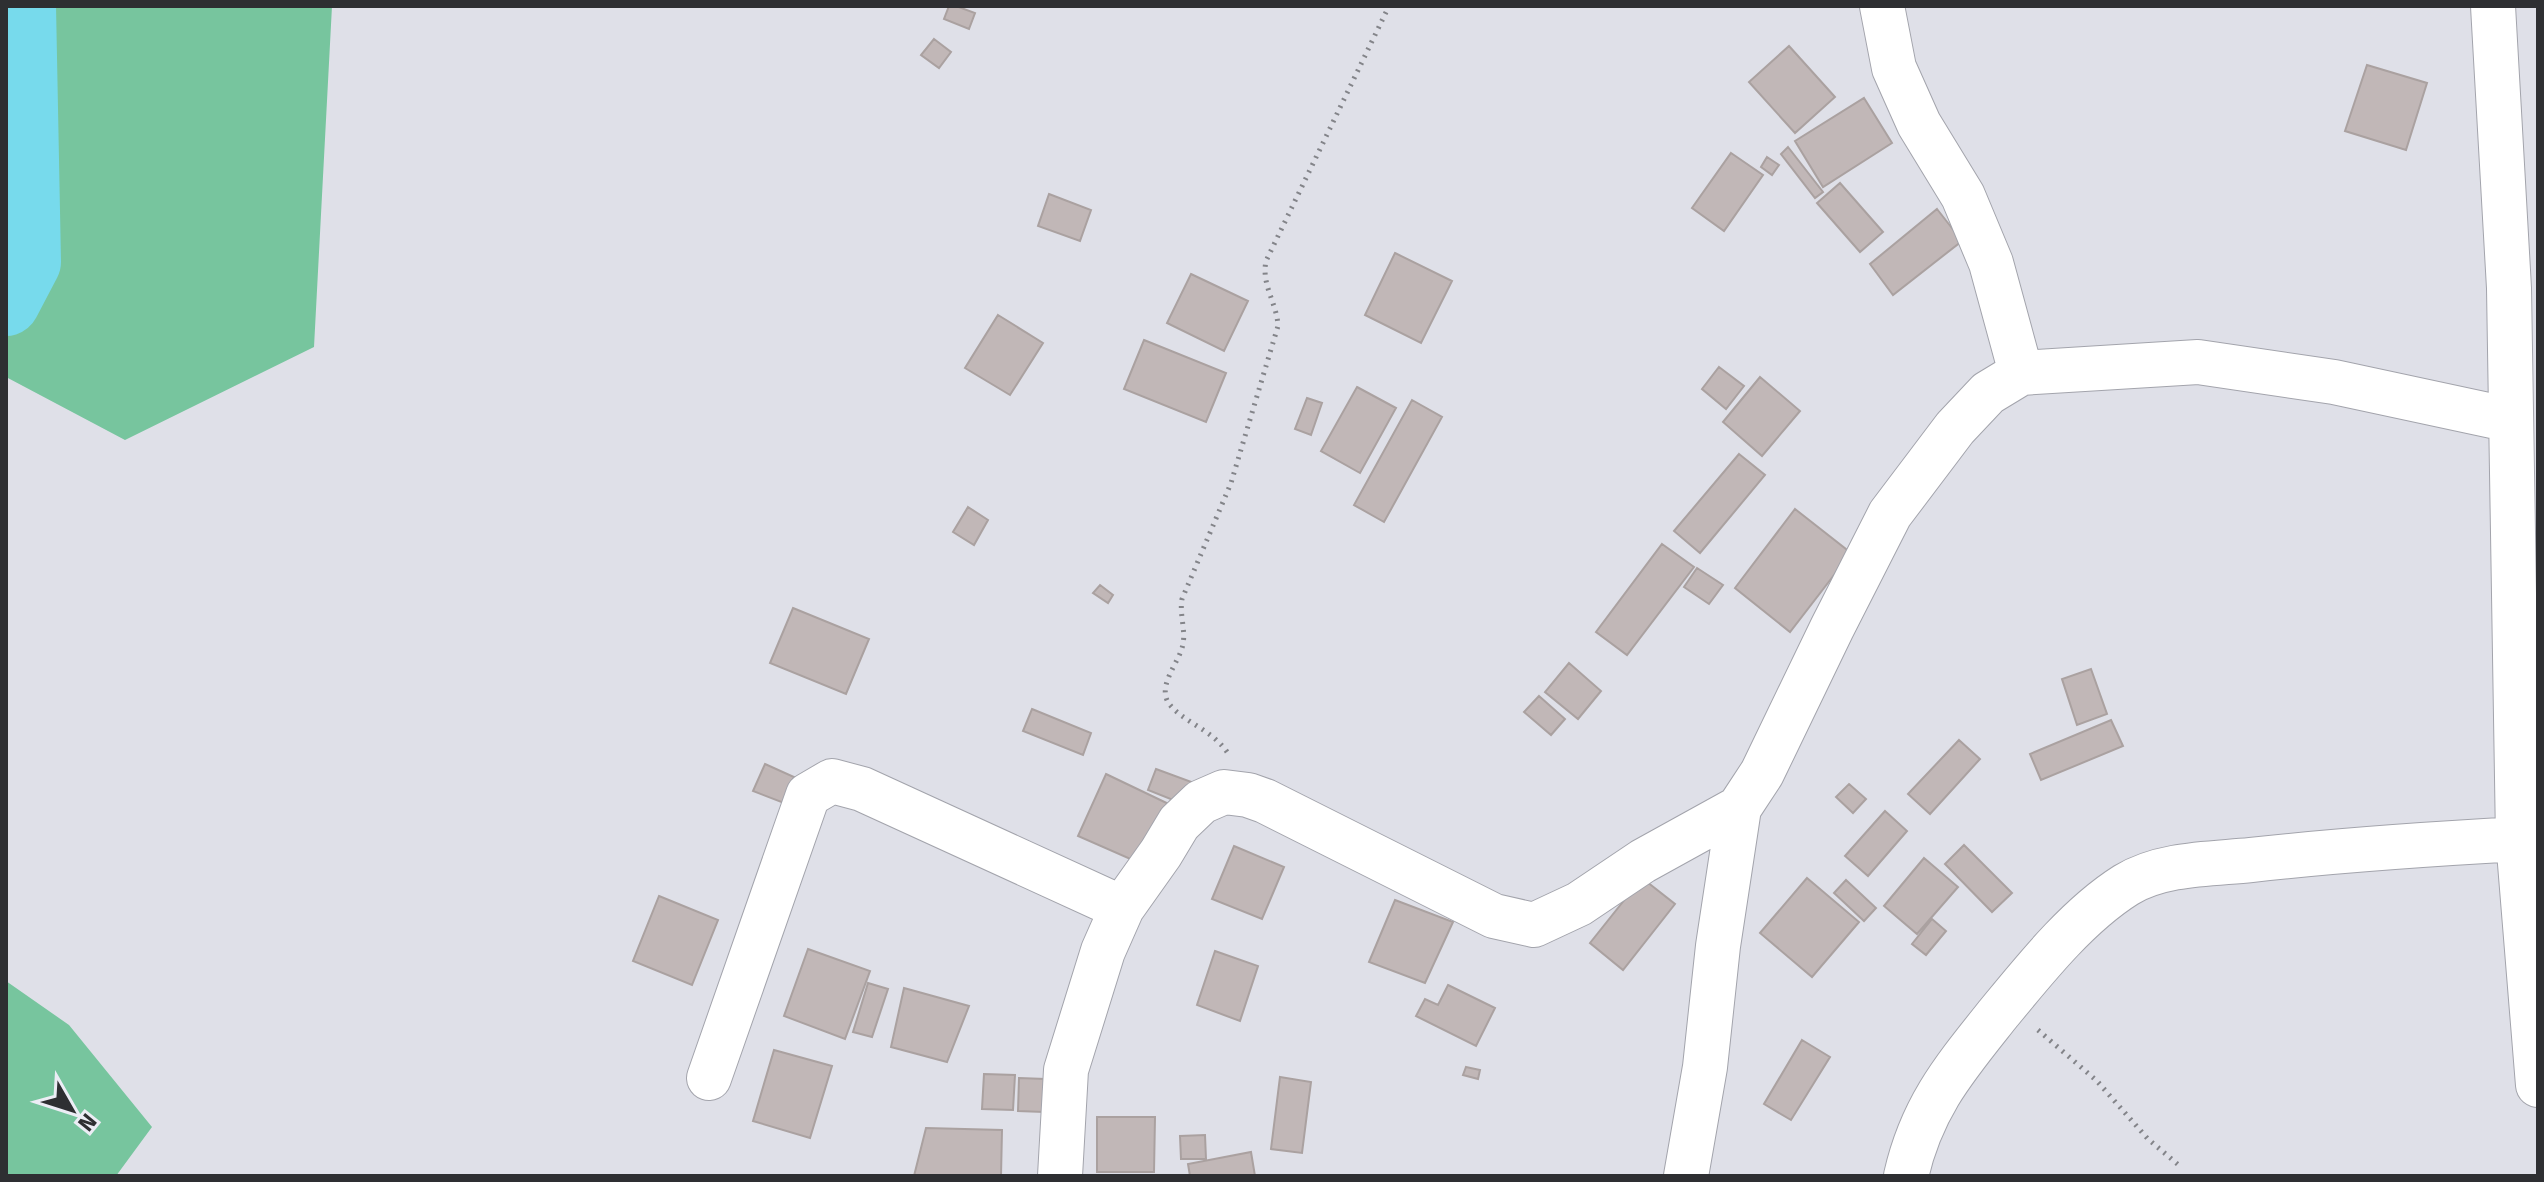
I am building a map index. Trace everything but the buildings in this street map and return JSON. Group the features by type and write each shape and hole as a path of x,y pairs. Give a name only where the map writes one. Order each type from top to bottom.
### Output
{"street":[{"path":"2493,6 2509,288 2511,420 2525,487 2518,839 2538,1085"},
{"path":"1885,9 1894,68 1919,124 1963,196 1991,263 2021,373"},
{"path":"1686,1176 1705,1067 1718,946 1739,808 1762,773 1890,514 1955,428 1988,393 2021,373 2198,362 2334,382 2511,420"},
{"path":"709,1078 808,795 832,781 862,789 1122,908"},
{"path":"1060,1176 1066,1070 1103,951 1122,908 1179,823 1201,802 1224,792 1265,801 1494,916 1534,925 1579,904 1643,861 1739,808"},
{"path":"1906,1176 1912,1151 1929,1110 1947,1078 2085,915 2129,883 2171,868 2352,849 2518,839"}],"path":[{"path":"1248,795 1226,750 1217,739 1170,706 1165,696 1165,686 1184,645 1182,599 1231,483 1278,326 1278,314 1264,280 1266,261 1389,6"},
{"path":"2004,1007 2030,1023 2097,1081 2148,1139 2181,1167"}],"green space":[{"path":"6,6 332,6 314,347 125,440 6,377"},
{"path":"6,981 69,1025 152,1127 116,1176 6,1176"}],"waterway":[{"path":"6,302 27,262 22,6"}]}
